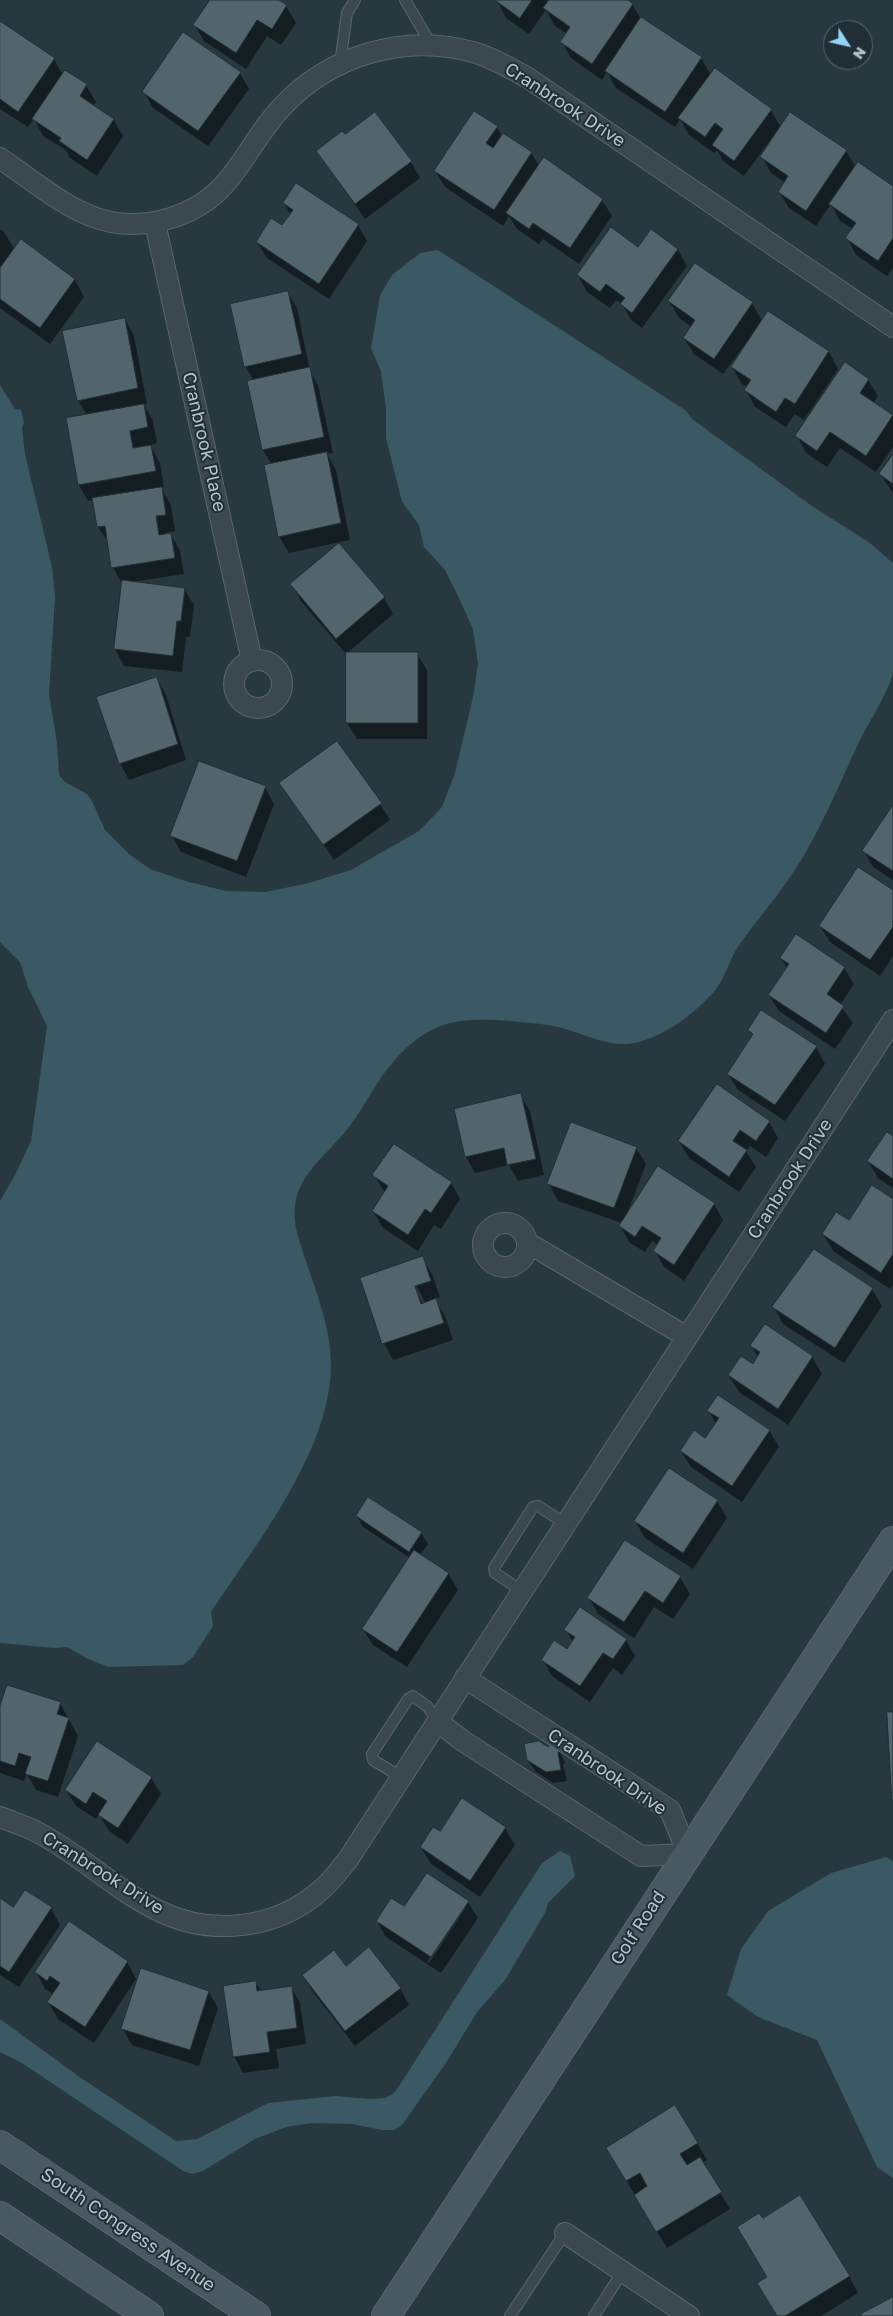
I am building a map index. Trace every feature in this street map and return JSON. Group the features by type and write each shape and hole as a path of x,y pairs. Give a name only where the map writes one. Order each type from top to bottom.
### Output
{"street":[{"name":"Cranbrook Drive","path":"0,158 65,203 94,218 127,224 155,222 190,212 217,194 240,168 279,110 300,90 340,64 371,52 398,46 432,46 474,52 493,59 528,78 893,327"},
{"name":"Cranbrook Place","path":"155,222 252,661"},
{"name":"Cranbrook Drive","path":"0,1817 35,1830 158,1911 192,1923 209,1926 244,1926 262,1922 295,1909 324,1888 347,1860 401,1778 893,1020"},
{"path":"528,1243 686,1337"},
{"name":"Golf Road","path":"386,2316 893,1541"},
{"name":"Cranbrook Drive","path":"466,1678 670,1810 688,1854"},
{"path":"437,1721 463,1741 641,1856 688,1854"},
{"name":"South Congress Avenue","path":"0,2145 256,2316"},
{"path":"0,2216 149,2316"},
{"path":"566,2233 690,2316"}],"lane":[{"path":"340,64 347,13 356,0"},
{"path":"405,0 432,46"},
{"path":"522,1591 495,1573 494,1568 533,1507 538,1506 566,1524"},
{"path":"401,1778 373,1760 372,1754 408,1699 413,1696 428,1708 437,1721"},
{"path":"510,2316 566,2233"},
{"path":"594,2316 623,2271"}],"water":[{"path":"438,250 685,410 692,419 812,506 870,543 893,563 893,672 891,679 819,828 799,863 736,950 715,990 696,1010 659,1035 630,1044 612,1043 562,1028 526,1022 474,1020 443,1025 416,1040 389,1067 349,1127 306,1176 299,1189 295,1203 295,1220 328,1333 331,1366 327,1398 318,1431 305,1463 269,1526 211,1612 213,1626 193,1657 183,1665 109,1667 88,1659 67,1647 54,1648 0,1643 0,1201 31,1141 47,1026 28,987 20,962 0,942 0,385 15,409 21,410 24,423 22,427 25,454 52,567 55,597 49,694 57,743 59,775 65,782 87,794 105,830 129,854 150,869 189,882 226,891 265,892 305,884 351,870 419,831 442,807 455,773 473,697 478,664 473,629 457,594 445,570 424,547 419,525 402,502 386,438 386,408 381,372 371,348 380,295 392,275 420,253"},
{"path":"560,1851 570,1856 575,1876 548,1903 545,1913 505,1980 477,2012 446,2063 402,2125 394,2130 382,2130 352,2124 312,2123 286,2127 255,2139 203,2171 192,2174 183,2171 22,2063 0,2052 0,2019 81,2078 176,2141 197,2139 268,2103 335,2096 370,2099 385,2098 394,2093 403,2080 542,1863"},
{"path":"886,1857 893,1861 893,2178 877,2167 817,2040 758,2017 727,1995 741,1949 768,1911 831,1873"}],"building":[{"path":"210,0 279,0 287,5 272,29 257,20 236,53 193,25"},
{"path":"495,0 532,0 520,18"},
{"path":"549,0 628,0 633,4 592,64 560,42 570,27 543,8"},
{"path":"641,17 702,57 665,112 605,71"},
{"path":"0,21 55,58 18,112 0,99"},
{"path":"183,32 241,72 198,131 142,92"},
{"path":"715,68 772,109 734,161 712,145 723,129 715,123 705,137 678,118"},
{"path":"65,70 87,84 80,96 114,119 87,160 59,141 61,138 32,119"},
{"path":"474,111 498,126 486,143 493,148 503,133 532,152 494,210 434,171"},
{"path":"375,112 412,161 355,204 316,151 342,131 345,134"},
{"path":"790,112 847,150 806,211 778,192 788,176 760,157"},
{"path":"544,157 603,199 570,248 533,223 529,229 506,213"},
{"path":"858,162 893,186 893,238 878,261 845,238 856,223 829,204"},
{"path":"296,183 359,224 319,284 256,242 271,218 282,225 293,210 283,203"},
{"path":"611,227 638,247 651,229 678,249 632,313 620,304 625,298 606,284 600,292 577,275"},
{"path":"21,239 75,279 40,328 0,299 0,268"},
{"path":"695,263 753,302 714,359 683,338 695,320 668,301"},
{"path":"288,291 302,354 244,367 230,304"},
{"path":"768,311 829,351 795,404 785,398 776,412 744,390 751,380 731,367"},
{"path":"125,318 138,388 77,401 62,331"},
{"path":"845,362 869,379 860,393 893,415 866,456 830,432 817,451 795,436"},
{"path":"310,367 324,437 262,450 247,381"},
{"path":"144,404 148,427 130,431 133,448 151,445 156,471 78,485 66,418"},
{"path":"327,452 341,523 278,537 264,465"},
{"path":"893,454 893,484 879,474"},
{"path":"162,487 166,515 156,516 159,535 171,533 175,558 111,568 105,526 97,527 92,498"},
{"path":"339,543 385,597 336,639 290,584"},
{"path":"122,580 185,588 181,621 177,621 173,656 114,649"},
{"path":"346,652 418,652 418,723 346,723"},
{"path":"157,677 178,744 119,764 96,697"},
{"path":"337,741 382,803 323,845 279,783"},
{"path":"199,761 266,786 237,861 170,836"},
{"path":"893,805 893,871 862,851"},
{"path":"858,867 893,890 893,927 870,960 819,926"},
{"path":"796,934 845,967 827,994 844,1006 826,1033 768,995 789,964 780,958"},
{"path":"761,1010 817,1046 775,1105 727,1074 753,1034 748,1030"},
{"path":"717,1084 770,1121 756,1141 740,1130 733,1141 747,1150 729,1177 678,1141"},
{"path":"521,1093 536,1159 507,1165 504,1148 465,1157 454,1109"},
{"path":"571,1122 637,1147 614,1208 547,1184"},
{"path":"887,1132 893,1136 893,1179 867,1161"},
{"path":"394,1144 452,1182 431,1213 425,1209 408,1235 372,1211 388,1186 372,1175"},
{"path":"658,1166 715,1203 674,1265 653,1251 661,1238 642,1226 635,1237 619,1226"},
{"path":"872,1185 893,1199 893,1254 881,1273 822,1234 836,1212 849,1220"},
{"path":"814,1249 873,1288 835,1348 772,1307"},
{"path":"423,1256 431,1281 415,1286 421,1304 436,1298 444,1323 382,1344 360,1278"},
{"path":"765,1324 813,1356 778,1409 728,1375 741,1356 753,1364 760,1352 750,1346"},
{"path":"718,1395 770,1430 732,1486 680,1451 694,1430 705,1438 719,1418 707,1411"},
{"path":"669,1468 718,1500 683,1553 634,1521"},
{"path":"368,1497 422,1532 409,1552 356,1516"},
{"path":"625,1540 681,1576 663,1603 645,1591 624,1622 587,1598"},
{"path":"414,1550 449,1573 397,1652 362,1629"},
{"path":"580,1607 627,1639 613,1659 603,1653 580,1686 541,1660 554,1640 567,1649 575,1637 564,1630"},
{"path":"7,1685 61,1702 57,1714 69,1718 48,1781 25,1774 31,1757 19,1753 15,1766 0,1761 0,1706"},
{"path":"887,1712 893,1712 893,1800 892,1800"},
{"path":"97,1741 152,1777 118,1828 98,1815 107,1801 93,1792 86,1804 65,1790"},
{"path":"539,1741 548,1747 551,1744 560,1750 558,1753 561,1770 546,1772 527,1760 524,1744"},
{"path":"462,1798 506,1827 470,1881 420,1847 433,1827 440,1831"},
{"path":"427,1873 469,1901 431,1957 376,1921 391,1898 404,1906"},
{"path":"25,1890 52,1907 9,1972 0,1966 0,1898 13,1907"},
{"path":"69,1921 128,1961 85,2027 47,2002 60,1983 50,1976 47,1981 35,1972"},
{"path":"369,1947 401,1988 345,2031 302,1975 334,1950 346,1966"},
{"path":"141,1968 209,1991 190,2050 121,2029"},
{"path":"256,1981 257,1991 292,1986 297,2028 267,2032 270,2052 233,2057 223,1986"},
{"path":"675,2105 698,2143 680,2154 687,2165 700,2157 722,2192 656,2232 634,2195 647,2186 640,2173 626,2181 606,2148"},
{"path":"800,2195 850,2276 785,2316 777,2316 757,2283 767,2277 737,2227 759,2213 763,2218"},
{"path":"893,2297 893,2316 862,2316 861,2314"}]}
